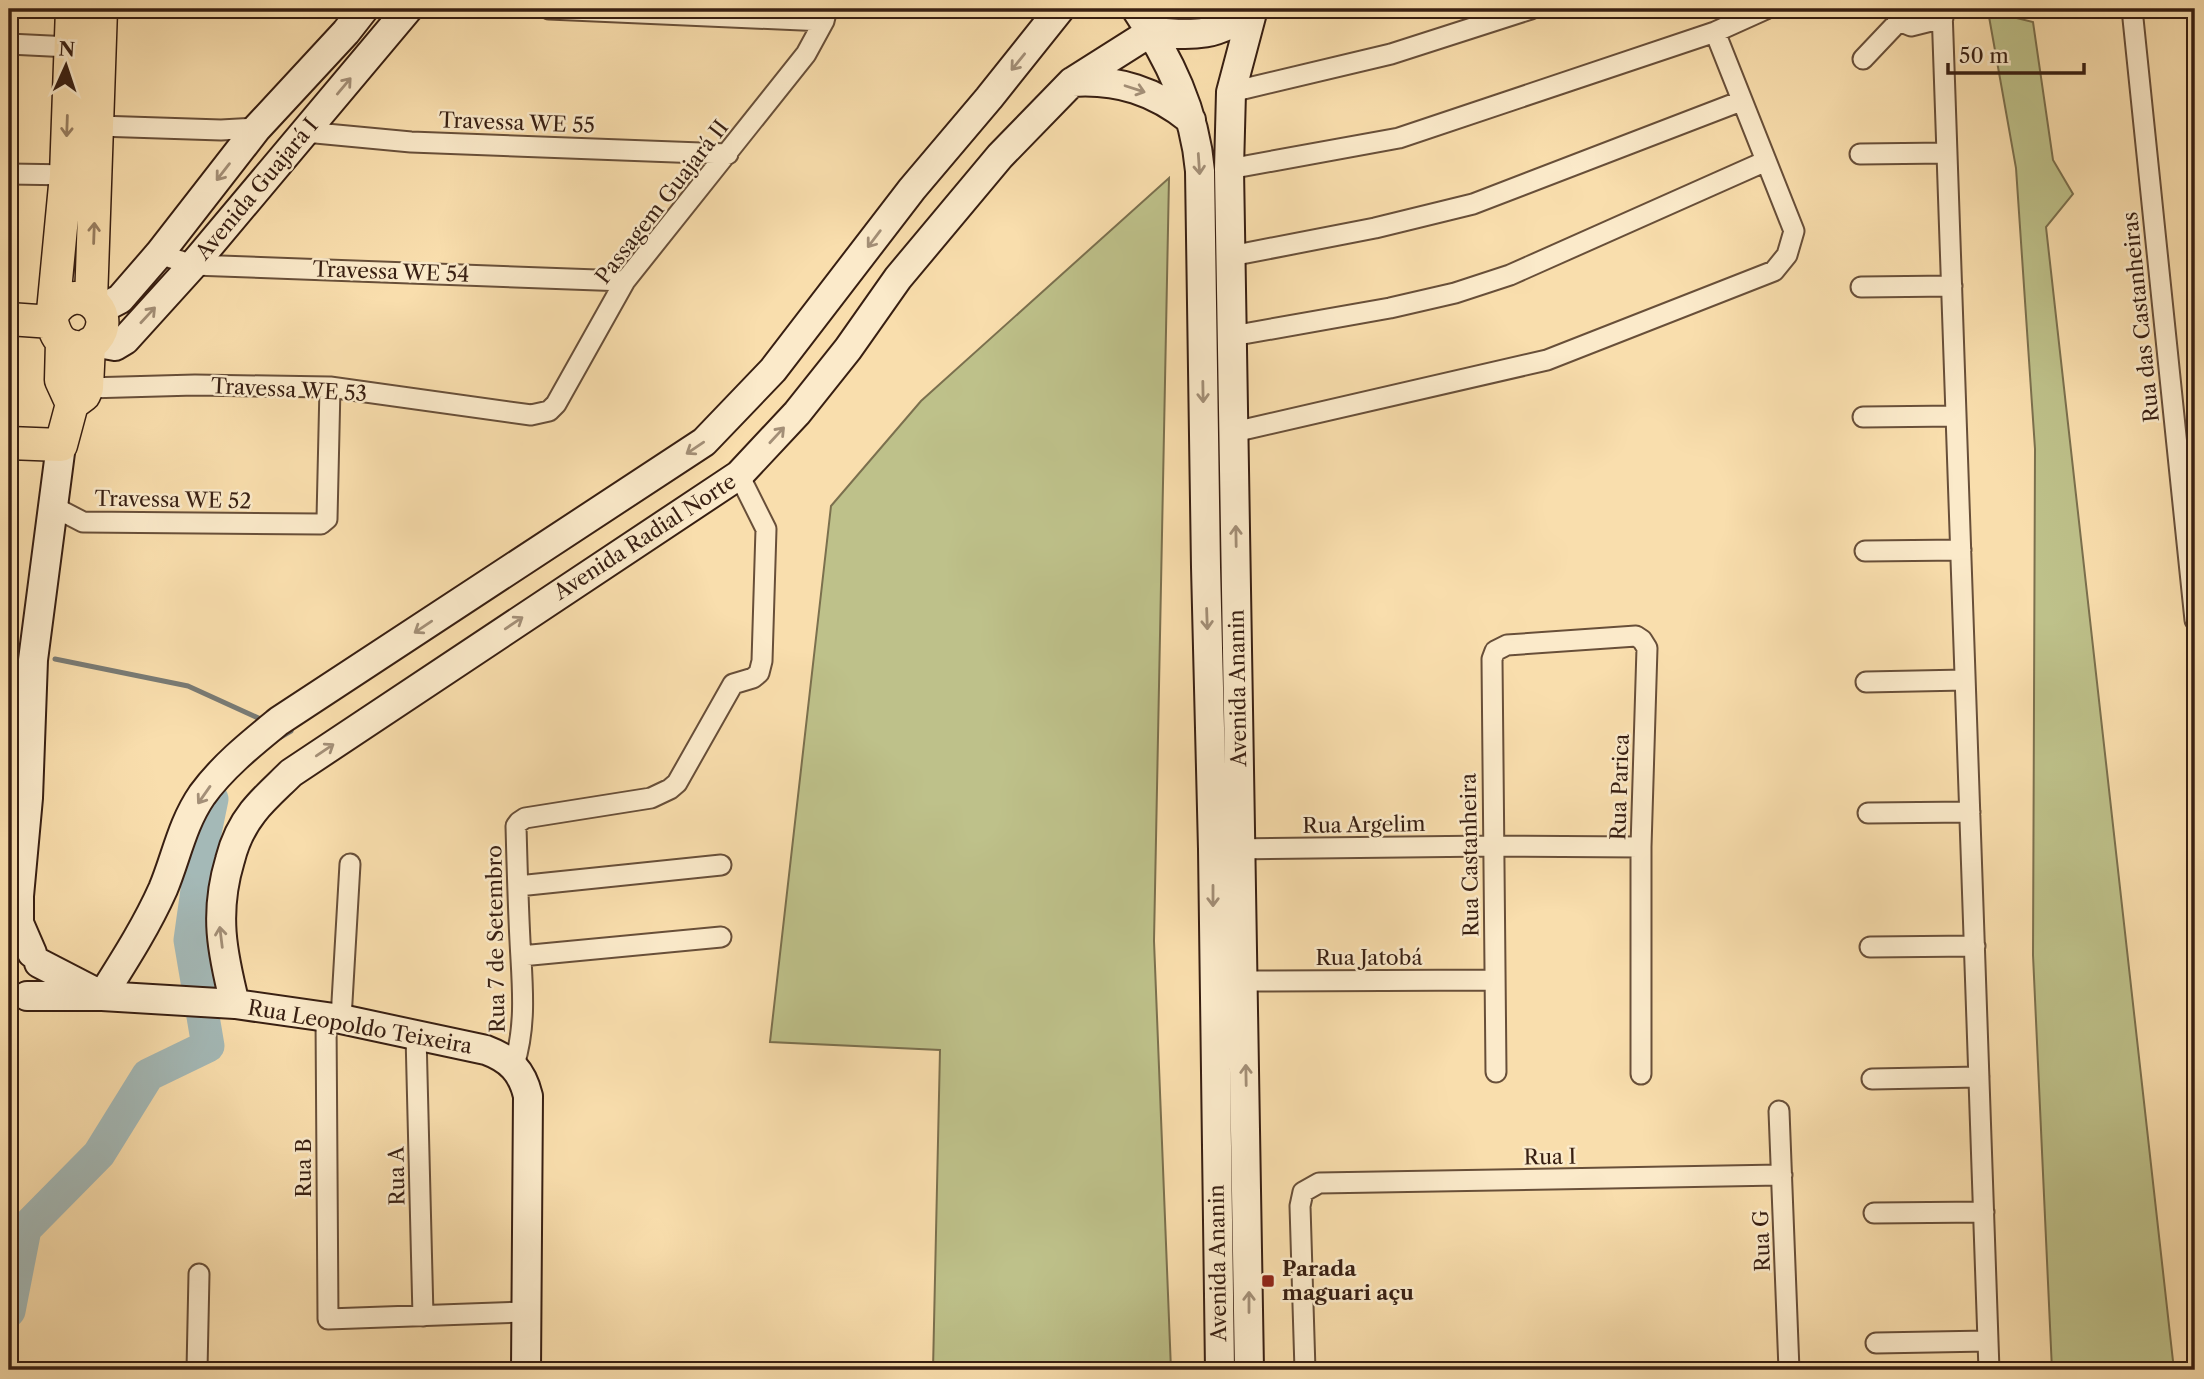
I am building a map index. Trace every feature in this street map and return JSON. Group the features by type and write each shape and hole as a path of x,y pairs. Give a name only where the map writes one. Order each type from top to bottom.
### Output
{"main road":[{"path":"9,319 70,333 100,333 103,321 95,306 81,176 70,47 72,9"},
{"path":"18,997 38,985 40,978 27,954 14,904 18,797 61,445 80,396 61,380 70,333 81,176 98,126 101,9"},
{"name":"Avenida Guajará I","path":"95,306 120,299 159,254 257,128 364,9"},
{"name":"Avenida Guajará I","path":"70,333 115,345 125,340 193,265 408,9"},
{"path":"102,996 153,911 187,821 217,777 279,721 704,442 773,370 912,189 1060,9"},
{"path":"1144,21 1184,35 1209,33 1233,24 1253,9"},
{"name":"Avenida Ananin","path":"1220,1370 1234,432 1229,169 1231,92 1253,9"},
{"name":"Avenida Ananin","path":"1144,21 1181,91 1198,145 1206,567 1227,849 1244,981 1250,1370"},
{"name":"Avenida Radial Norte","path":"227,1004 219,921 222,886 234,845 252,814 291,773 739,475 797,413 848,349 898,278 1000,156 1072,82 1144,21"},
{"path":"1072,82 1115,83 1136,88 1174,107 1191,120"},
{"path":"70,333 60,303 81,297 95,306"},
{"path":"9,443 61,445"},
{"name":"Rua Leopoldo Teixeira","path":"27,954 102,996"},
{"name":"Rua Leopoldo Teixeira","path":"18,997 102,996 227,1004 333,1018 486,1050 501,1055 514,1065"},
{"path":"514,1065 524,1079 528,1096 526,1370"}],"street":[{"path":"549,9 826,15"},
{"path":"1231,92 1391,54 1531,9"},
{"path":"1229,169 1399,138 1715,32 1766,9"},
{"name":"Rua das Castanheiras","path":"2132,9 2195,620"},
{"path":"1863,59 1897,15 1911,26 1943,14 1989,1370"},
{"name":"Passagem Guajará II","path":"531,415 549,411 564,395 625,281 806,54 826,15"},
{"path":"1234,432 1547,360 1773,271 1787,254 1794,231 1715,32"},
{"path":"9,44 70,47"},
{"path":"1231,256 1375,228 1472,204 1741,101"},
{"path":"98,126 221,130 257,128"},
{"name":"Travessa WE 55","path":"305,132 411,142 728,154"},
{"path":"1860,154 1947,153"},
{"path":"1232,336 1390,308 1477,286 1510,275 1766,161"},
{"path":"9,174 81,176"},
{"name":"Travessa WE 54","path":"159,254 193,265 625,281"},
{"path":"1861,287 1952,286"},
{"name":"Travessa WE 53","path":"80,396 195,385 330,387 531,415"},
{"name":"Travessa WE 52","path":"54,507 83,522 321,524 327,519 330,387"},
{"path":"1863,417 1956,416"},
{"name":"Rua 7 de Setembro","path":"514,1065 521,1045 523,1021 516,826 525,818 651,798 670,789 677,783 733,684 760,673 766,529 739,475"},
{"path":"1865,551 1961,550"},
{"name":"Rua Parica","path":"1507,645 1636,636 1643,640 1647,648 1641,847 1641,1074"},
{"name":"Rua Castanheira","path":"1496,1072 1492,659 1495,651 1507,645"},
{"path":"1866,681 1965,680"},
{"path":"1868,813 1970,812"},
{"name":"Rua Argelim","path":"1227,849 1641,847"},
{"name":"Rua B","path":"350,864 333,1018 328,1319 423,1316"},
{"path":"518,886 721,865"},
{"path":"521,956 721,937"},
{"path":"1870,947 1975,946"},
{"name":"Rua Jatobá","path":"1244,981 1494,980"},
{"name":"Rua A","path":"416,1035 423,1316"},
{"path":"1872,1079 1979,1077"},
{"name":"Rua G","path":"1779,1111 1789,1370"},
{"name":"Rua I","path":"1305,1370 1300,1206 1303,1192 1319,1183 1782,1175"},
{"path":"1874,1213 1984,1212"},
{"path":"197,1370 199,1274"},
{"path":"423,1316 525,1312"},
{"path":"1876,1343 1988,1341"}],"green space":[{"path":"1988,11 2033,22 2053,160 2073,194 2046,227 2174,1370 2052,1370 2033,955 2035,449 2016,168"},
{"path":"1169,178 1154,941 1171,1370 933,1370 940,1050 770,1042 831,506 921,401"}],"waterway":[{"path":"55,659 188,686 265,721"},
{"path":"279,738 291,731"},
{"path":"9,1311 25,1229 99,1154 148,1075 208,1046 190,940 212,799"}],"place":[{"name":"Parada maguari açu","path":"1268,1281"}]}
